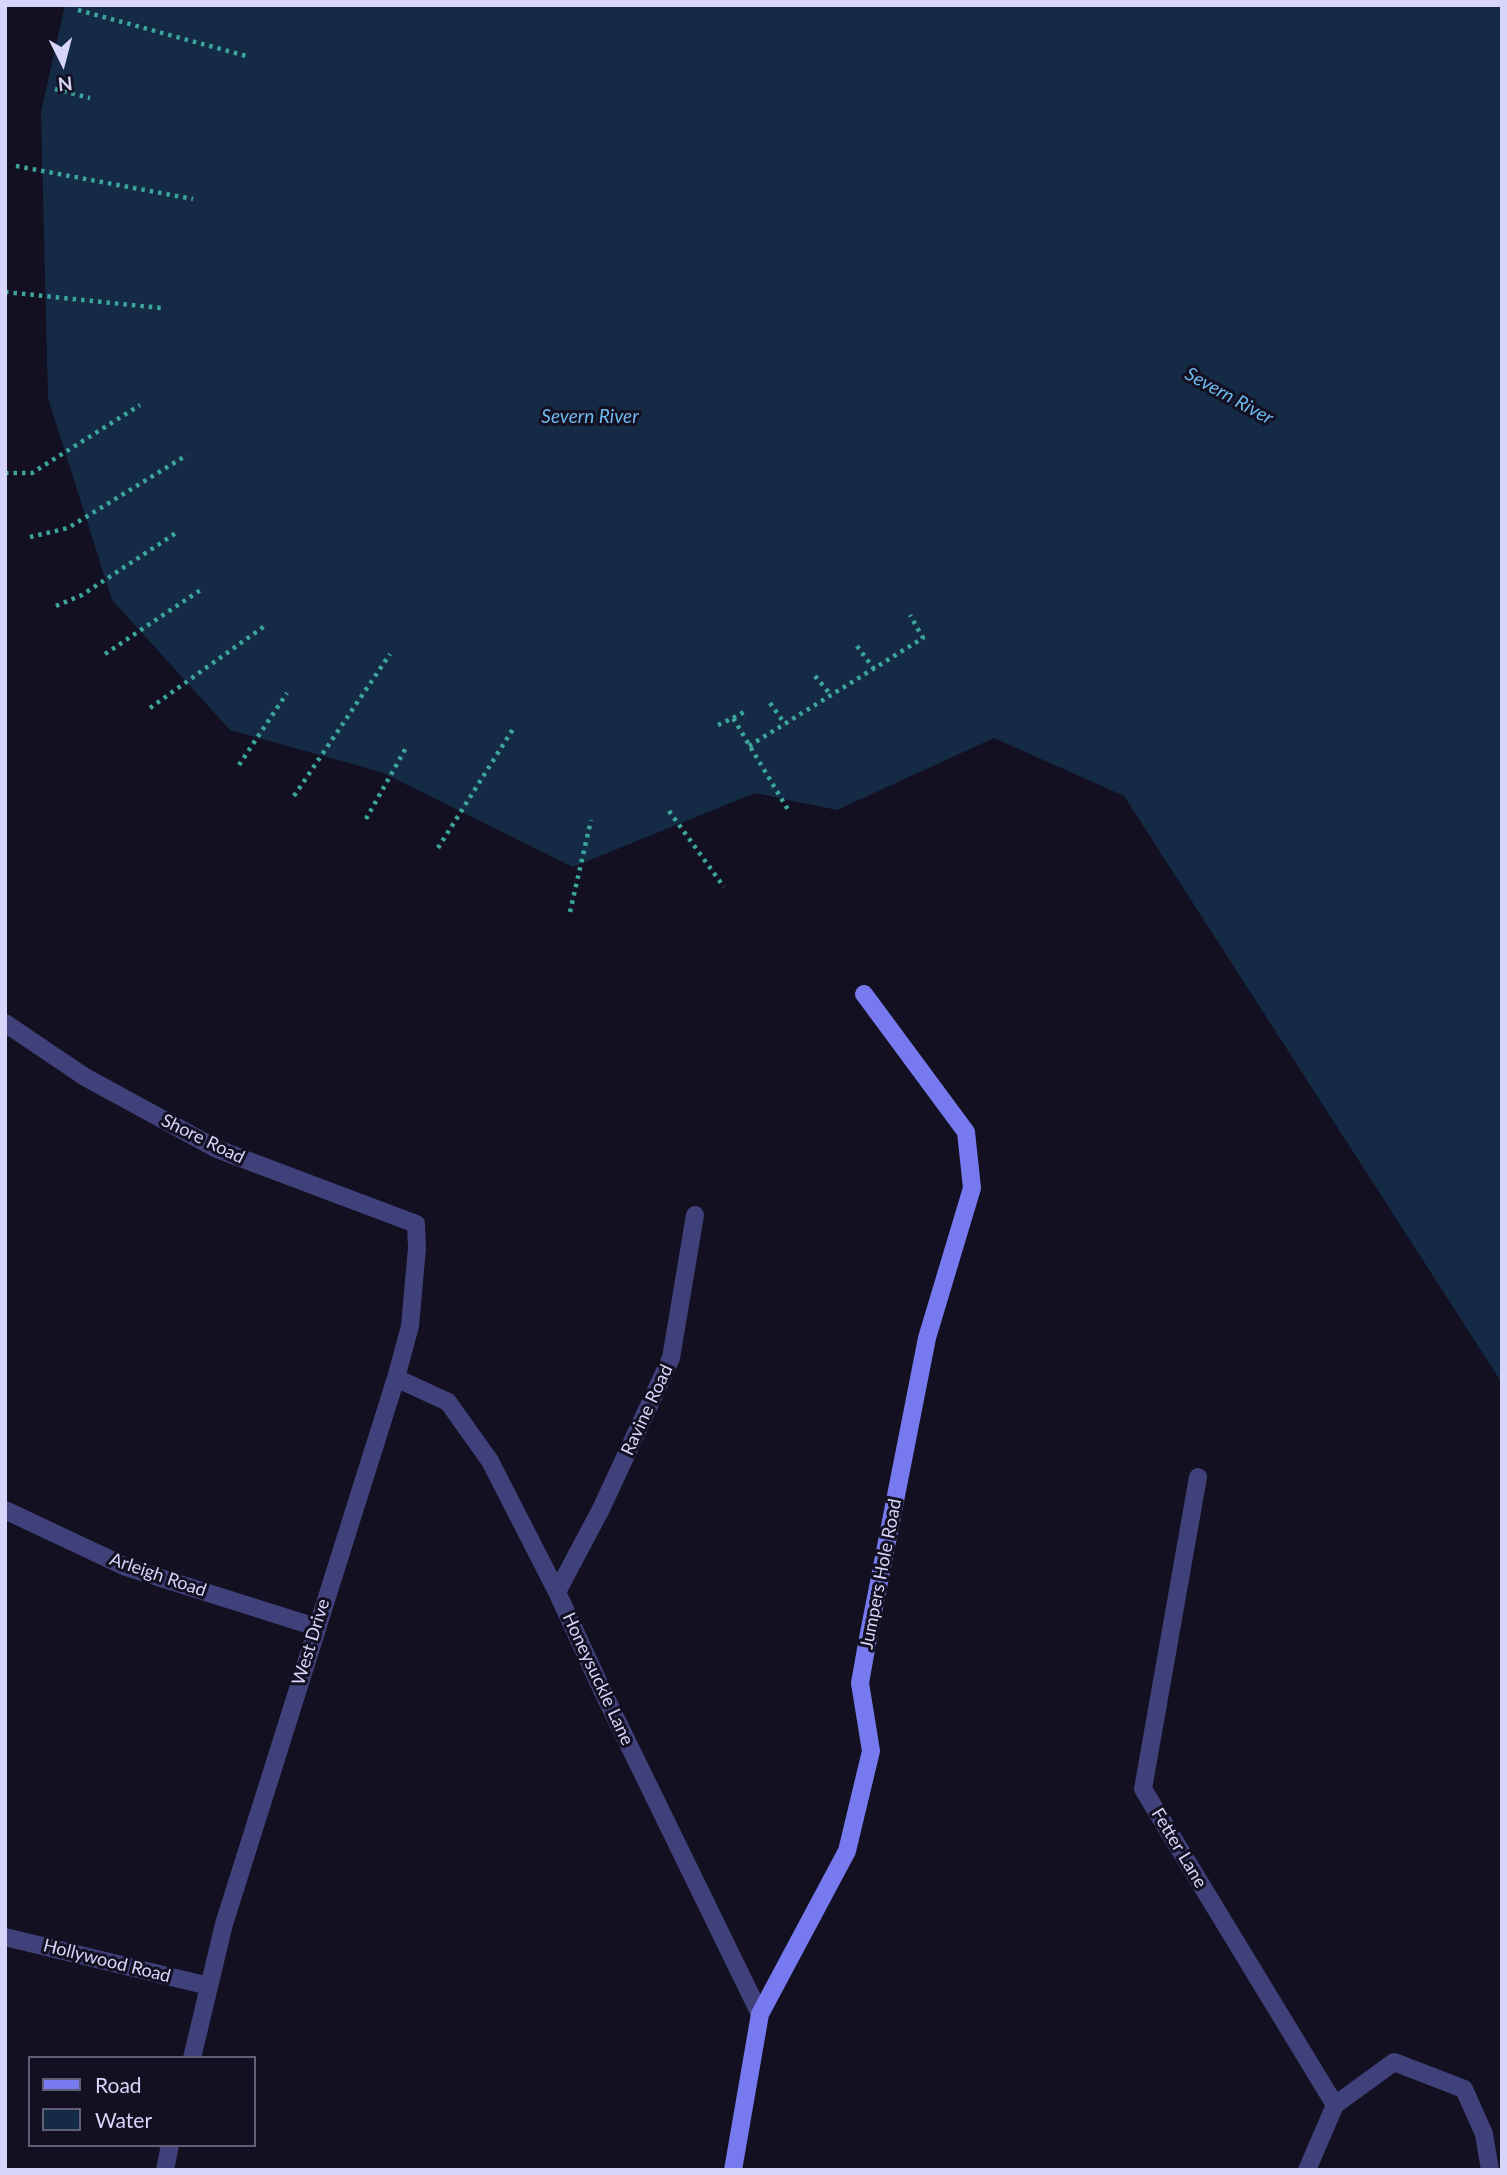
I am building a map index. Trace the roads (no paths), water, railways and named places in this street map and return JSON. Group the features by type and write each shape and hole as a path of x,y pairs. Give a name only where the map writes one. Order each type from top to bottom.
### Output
{"street":[{"name":"Jumpers Hole Road","path":"733,2170 760,2014 847,1851 871,1751 860,1683 868,1639 927,1338 972,1188 966,1132 864,994"},
{"name":"Shore Road","path":"5,1023 85,1077 217,1149 416,1224"},
{"name":"Ravine Road","path":"557,1592 601,1509 671,1358 695,1215"},
{"name":"West Drive","path":"192,2056 224,1924 410,1326 417,1248 416,1224"},
{"name":"Honeysuckle Lane","path":"396,1378 448,1402 490,1461 557,1592 760,2014"},
{"name":"Fetter Lane","path":"1198,1477 1143,1789 1335,2105"},
{"name":"Arleigh Road","path":"5,1510 126,1567 316,1627"},
{"name":"Hollywood Road","path":"5,1937 209,1986"},
{"path":"1307,2170 1335,2105 1394,2062 1465,2089 1484,2134 1490,2170"},
{"path":"165,2170 170,2147"}],"water":[{"name":"Severn River","path":"65,5 1502,5 1502,1383 1124,796 994,738 837,810 755,793 573,867 381,772 230,730 112,600 48,398 41,112"}]}
